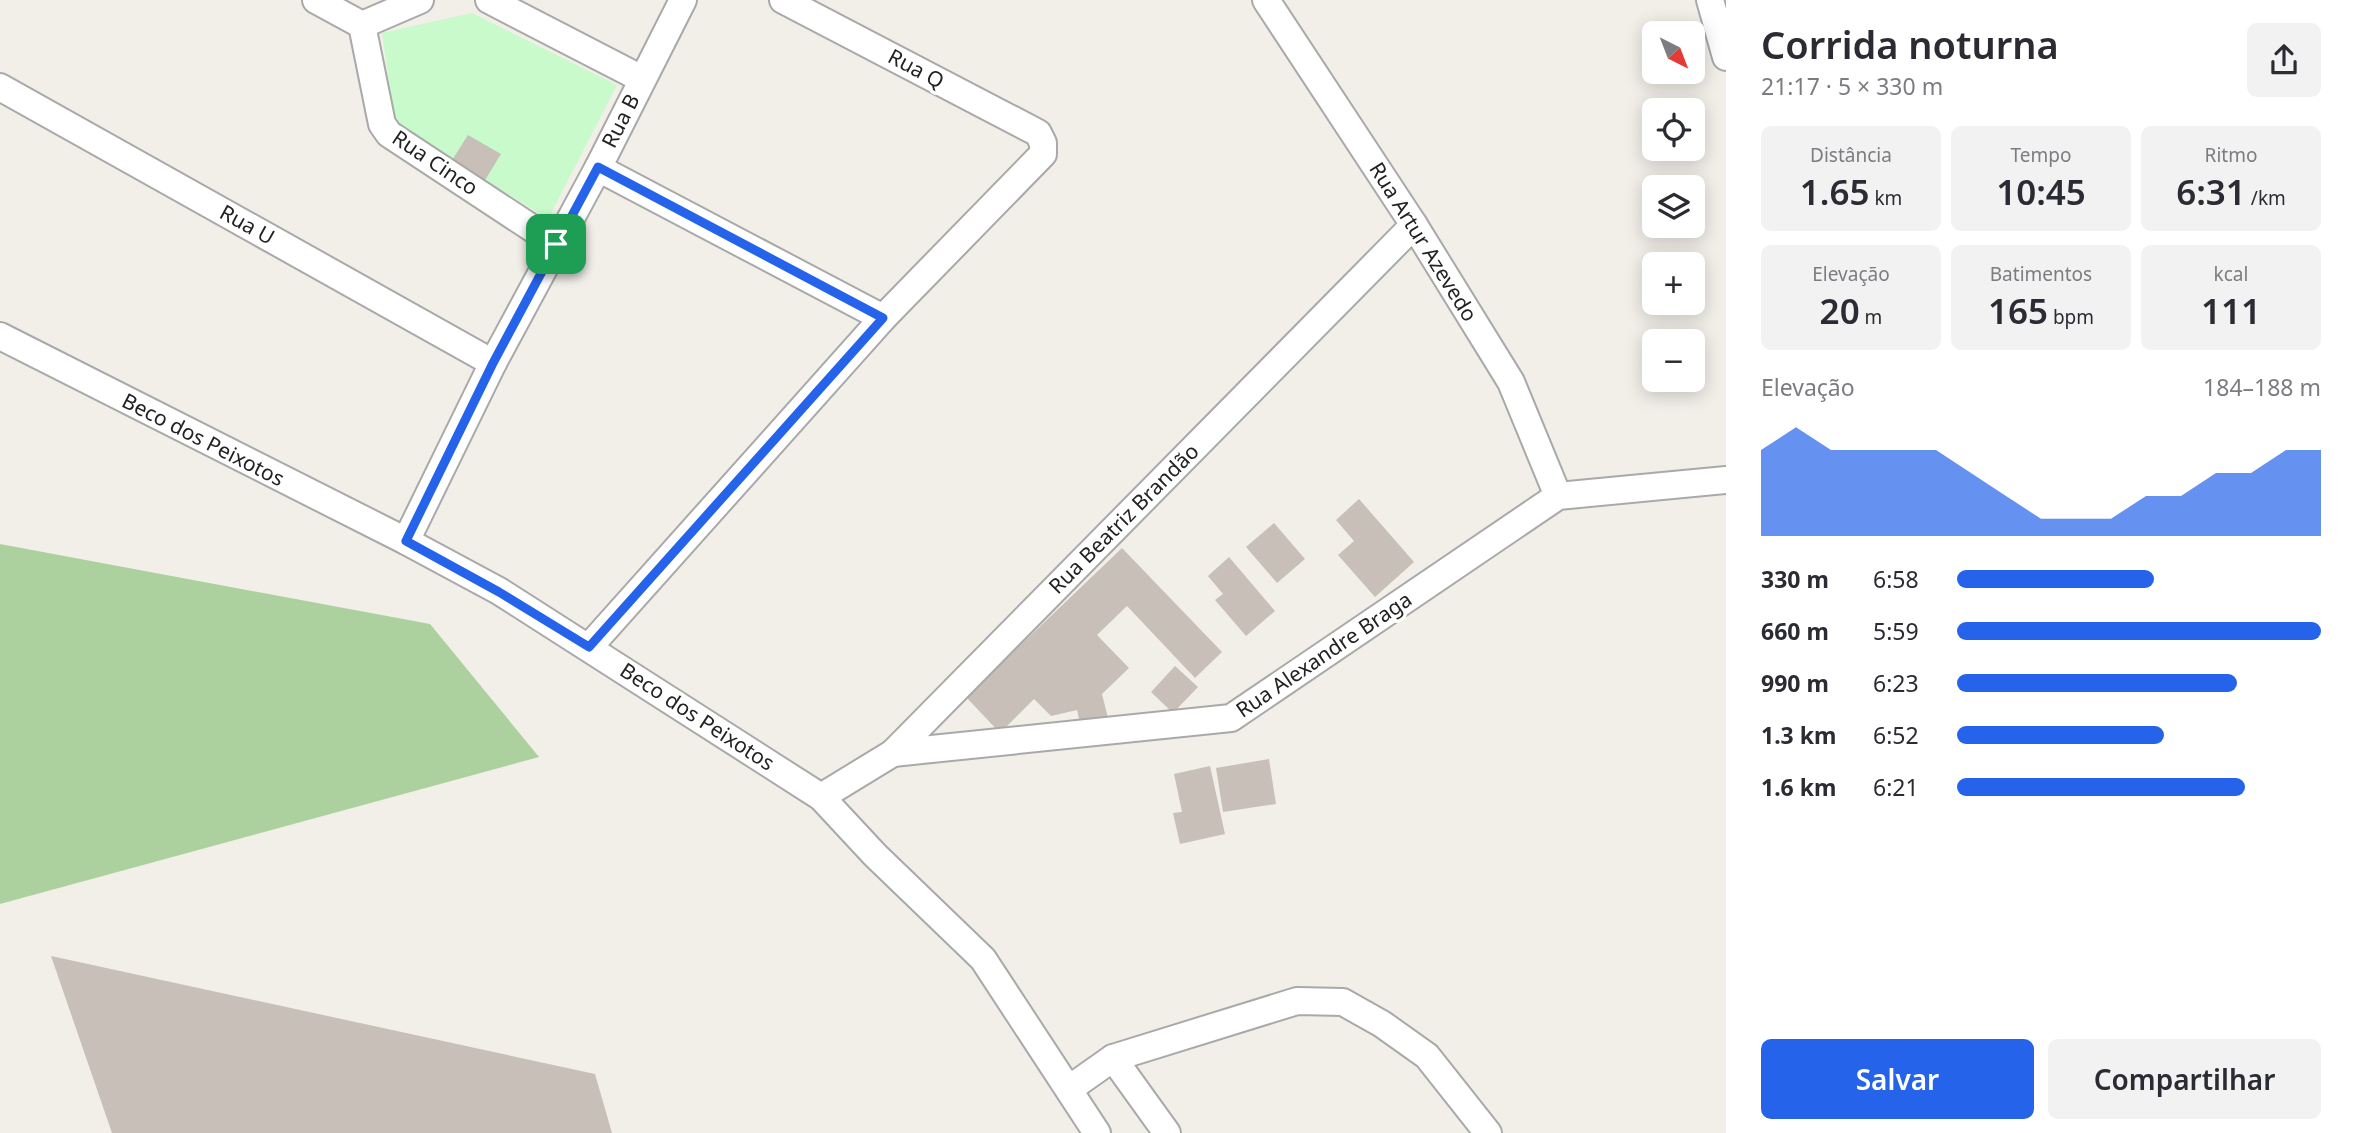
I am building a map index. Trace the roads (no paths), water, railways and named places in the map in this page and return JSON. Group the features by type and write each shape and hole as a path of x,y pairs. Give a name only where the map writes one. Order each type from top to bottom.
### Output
{"street":[{"path":"316,0 362,25 420,0"},
{"path":"489,0 642,79"},
{"name":"Rua B","path":"406,541 493,363 598,167 683,0"},
{"name":"Rua Q","path":"783,0 1038,133 1043,144 1043,154 883,318"},
{"name":"Rua Artur Azevedo","path":"1266,0 1414,225 1511,382 1558,496"},
{"path":"1710,0 1726,57"},
{"name":"Rua Cinco","path":"362,25 382,124 389,134 556,244"},
{"name":"Rua U","path":"0,87 493,363"},
{"path":"589,647 883,318 598,167"},
{"name":"Rua Beatriz Brandão","path":"821,797 893,753 1414,225"},
{"name":"Beco dos Peixotos","path":"0,337 406,541 499,592 821,797 875,855 983,959 1097,1133"},
{"name":"Rua Alexandre Braga","path":"893,753 1231,718 1558,496 1726,480"},
{"path":"1069,1089 1113,1058 1297,1001 1343,1002 1382,1024 1427,1056 1488,1133"},
{"path":"1113,1058 1167,1133"}]}
